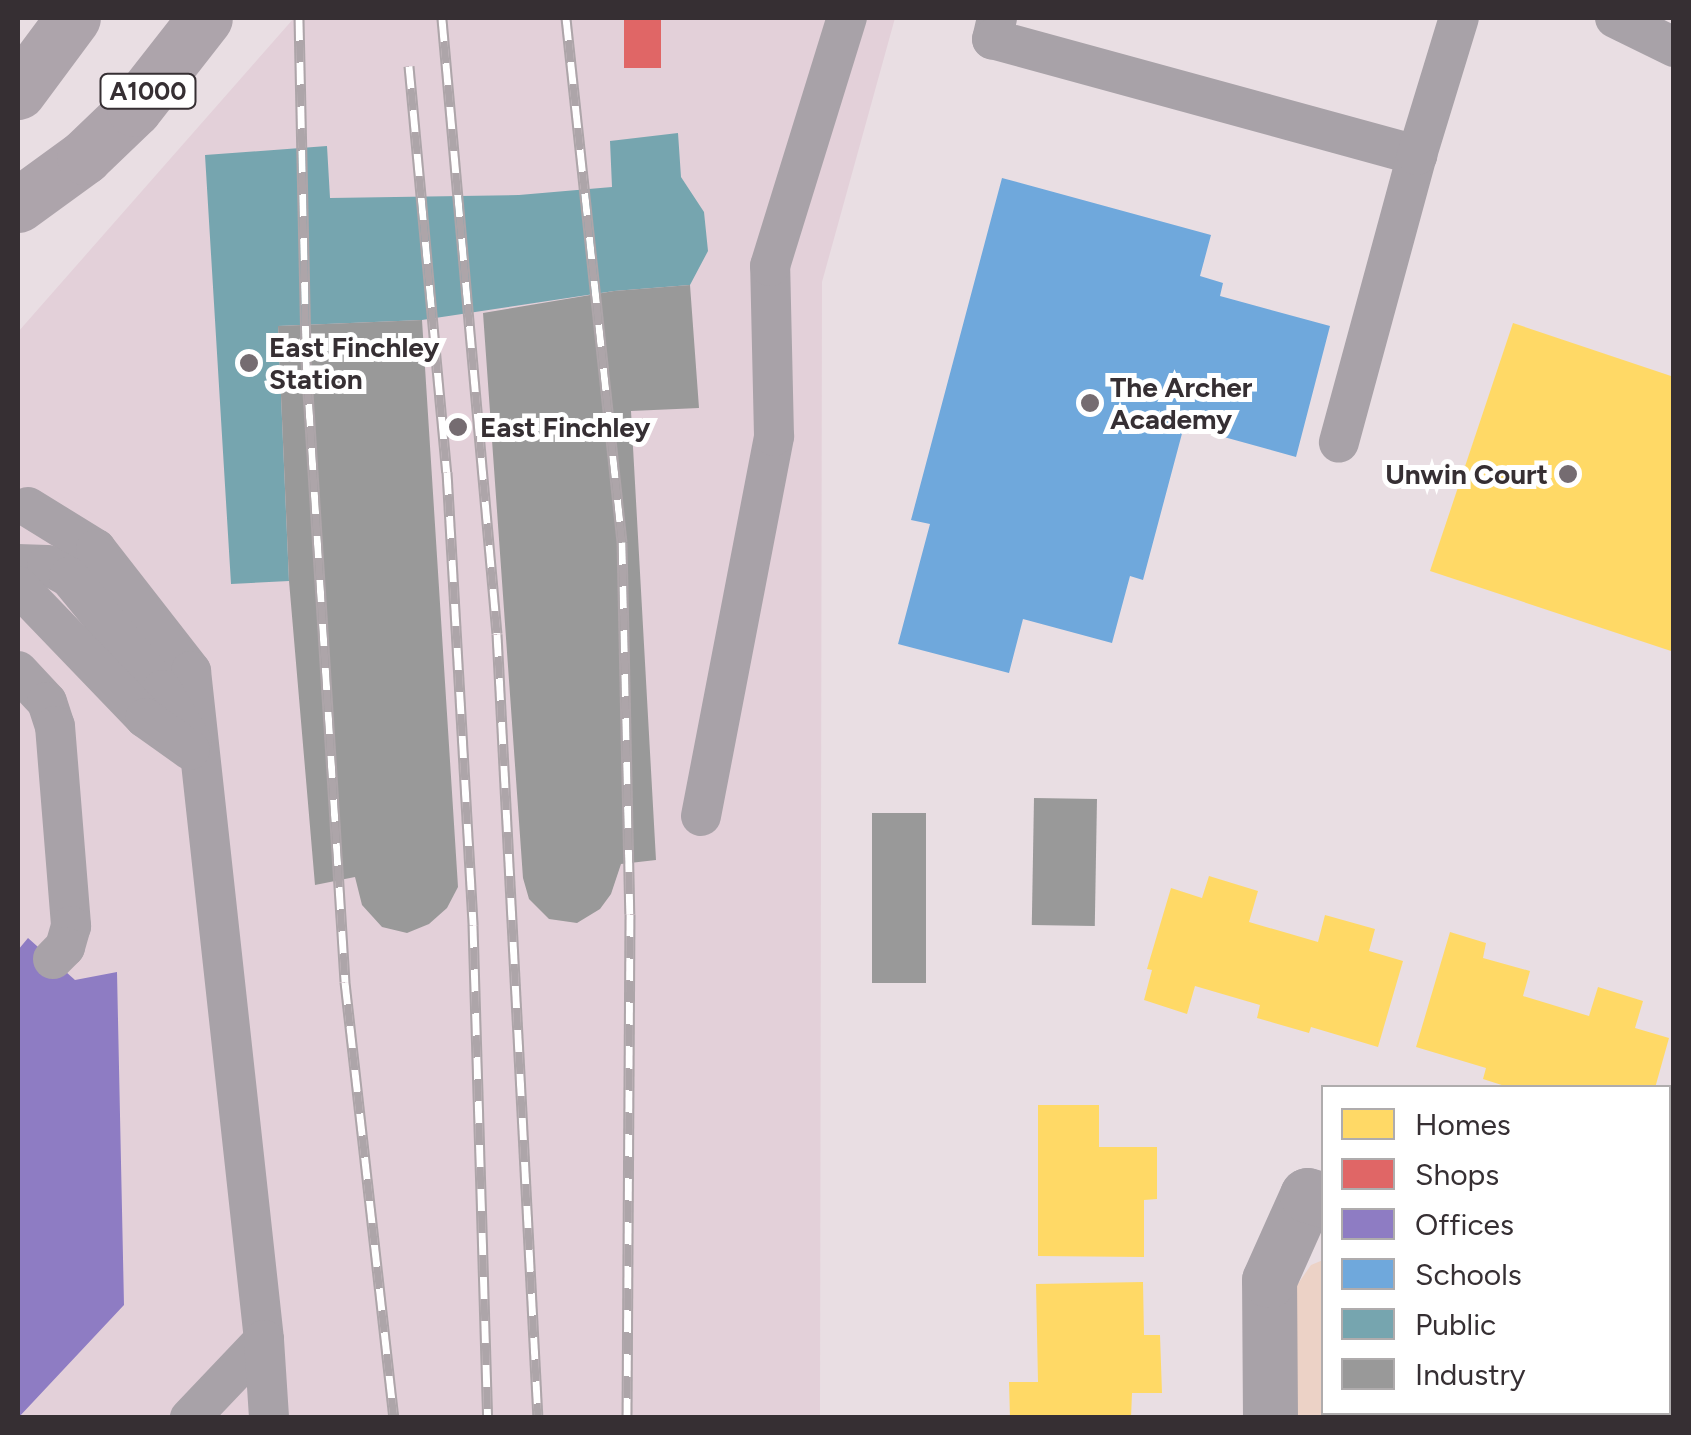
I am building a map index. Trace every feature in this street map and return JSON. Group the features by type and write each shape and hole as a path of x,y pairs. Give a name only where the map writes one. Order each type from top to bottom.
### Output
{"main road":[{"path":"18,92 73,18"},
{"name":"A1000","path":"18,205 84,158 134,109 205,18"}],"street":[{"path":"1270,1418 1270,1280 1307,1195 1321,1199"}],"lane":[{"path":"701,816 774,436 770,266 847,18"},
{"path":"998,18 992,39 1418,155"},
{"path":"1339,443 1459,18"},
{"path":"1616,18 1674,47"},
{"path":"23,492 30,538 18,563 46,564 69,577 162,690 201,758"},
{"path":"23,492 96,549 191,671 264,1340 269,1418"},
{"path":"18,586 144,718 201,758"},
{"path":"18,671 46,702 55,726 71,926 66,947 53,959"},
{"path":"190,1418 264,1340"}],"shaded area":[{"path":"294,18 895,18 822,282 820,1417 18,1418 18,332"},
{"path":"1321,1261 1321,1415 1564,1415 1562,1418 1295,1417 1293,1291 1311,1265"}],"building: Homes":[{"name":"Unwin Court","path":"1513,323 1674,377 1674,652 1430,571"},
{"path":"1209,876 1258,891 1249,922 1318,942 1325,915 1375,929 1369,951 1403,961 1378,1047 1311,1027 1309,1033 1257,1018 1260,1005 1195,986 1187,1014 1144,1000 1152,970 1147,969 1171,888 1202,898"},
{"path":"1450,932 1486,943 1483,958 1530,971 1523,996 1589,1016 1598,987 1643,1001 1635,1028 1669,1038 1656,1085 1502,1085 1483,1079 1486,1068 1416,1047"},
{"path":"1038,1105 1099,1105 1099,1147 1157,1147 1157,1199 1144,1200 1144,1257 1038,1256"},
{"path":"1143,1282 1144,1335 1160,1335 1162,1393 1132,1393 1131,1418 1010,1418 1009,1382 1038,1382 1036,1284"}],"building: Shops":[{"path":"624,18 661,18 661,68 624,68"}],"building: Offices":[{"path":"28,938 75,980 117,972 124,1305 18,1418 18,950"}],"building: Schools":[{"path":"1002,178 1211,235 1200,276 1223,283 1220,296 1330,326 1296,457 1184,426 1143,580 1130,576 1112,643 1023,619 1009,673 898,644 930,524 911,520"}],"building: Public":[{"name":"East Finchley Station","path":"678,133 681,177 704,212 708,251 690,285 614,291 422,320 278,326 289,581 231,584 205,155 327,146 330,198 519,195 612,187 610,141"}],"building: Industry":[{"path":"690,285 699,408 631,411 656,860 621,864 611,894 600,909 577,923 549,919 529,899 523,878 483,313 614,291"},
{"path":"422,320 458,887 447,908 429,924 407,933 382,927 362,905 355,877 315,885 289,581 278,326"},
{"path":"1034,798 1097,799 1095,926 1032,925"},
{"path":"872,813 926,813 926,983 872,983"}],"railway":[{"path":"299,18 306,360 345,982 394,1418"},
{"path":"566,18 622,542 630,914 627,1418"},
{"path":"442,19 497,634 538,1418"},
{"path":"409,66 447,472 473,925 488,1418"}],"place":[{"name":"East Finchley Station","path":"249,363"},
{"name":"The Archer Academy","path":"1090,403"},
{"name":"East Finchley","path":"458,427"},
{"name":"Unwin Court","path":"1568,474"}]}
